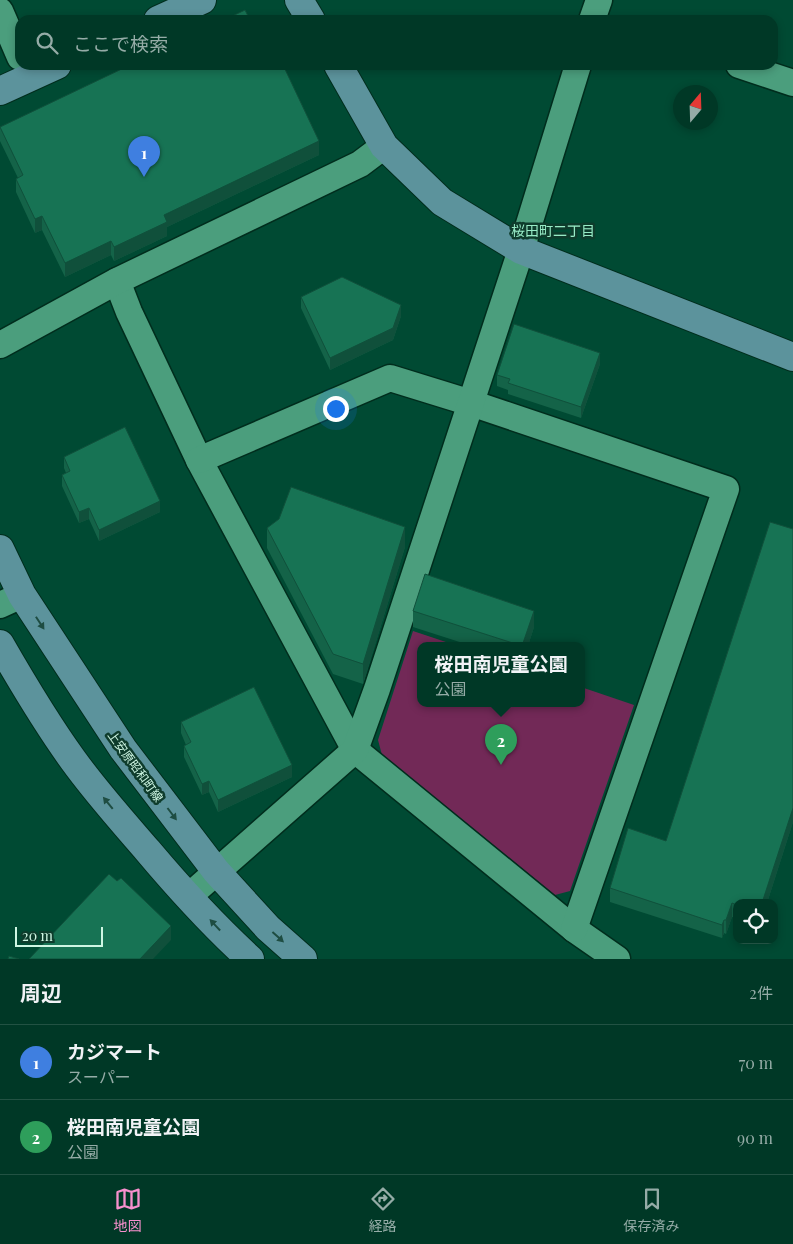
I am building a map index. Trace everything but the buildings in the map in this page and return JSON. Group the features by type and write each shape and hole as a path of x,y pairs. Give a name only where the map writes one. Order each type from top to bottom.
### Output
{"main road":[{"path":"169,15 202,0"},
{"path":"299,0 308,15"},
{"path":"0,91 20,70"},
{"path":"341,70 384,146 442,202 521,250 793,357"},
{"name":"上安原昭和町線","path":"0,549 11,600 216,871 268,928 303,959"},
{"path":"0,644 24,687 74,761 119,818 188,897 250,959"}],"street":[{"path":"0,11 15,45"},
{"path":"188,897 355,750 521,250 576,70"},
{"path":"755,70 793,83"},
{"path":"0,345 117,281 360,164 384,146"},
{"path":"117,281 129,312 199,460 355,750 574,929 617,959"},
{"path":"199,460 390,378 471,403 726,489 574,929"}],"shaded area":[{"path":"413,631 446,642 417,642 417,707 585,707 585,688 634,705 570,891 555,895 382,755 378,740"}],"place":[{"name":"カジマート","path":"144,177"},
{"name":"桜田南児童公園","path":"501,765"}],"district":[{"name":"桜田町二丁目","path":"553,230"}]}
